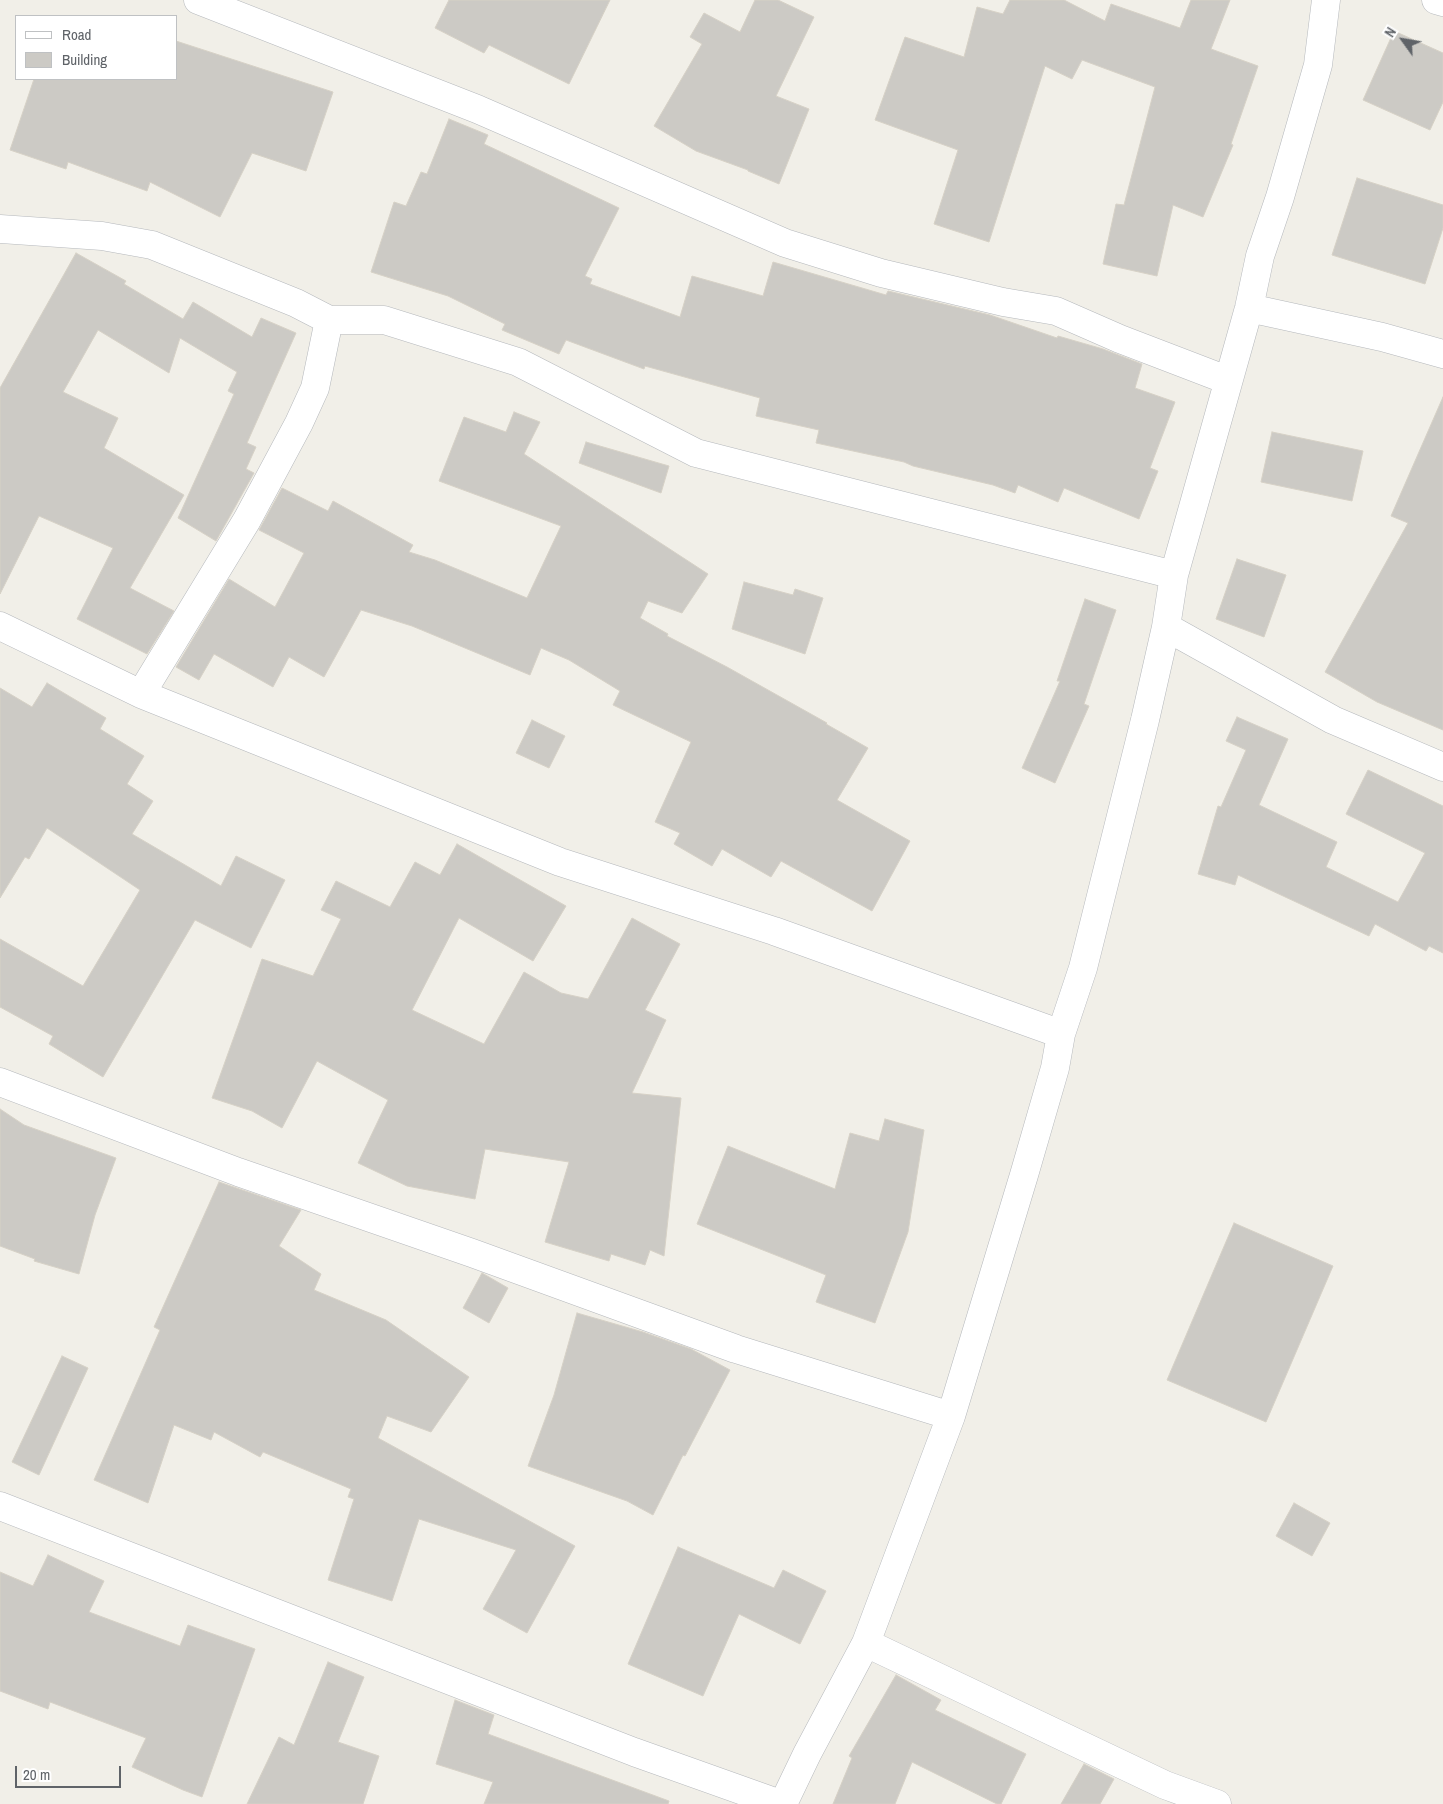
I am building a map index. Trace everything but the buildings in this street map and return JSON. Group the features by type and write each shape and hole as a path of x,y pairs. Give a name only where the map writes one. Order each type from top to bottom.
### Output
{"street":[{"path":"198,0 477,109 785,243 881,273 1003,302 1056,311 1120,339 1228,380"},
{"path":"0,1506 634,1752 781,1804 866,1643 952,1416 1027,1166 1055,1068 1062,1034 1086,959 1166,627 1174,575 1249,308 1260,256 1280,197 1318,65 1326,0"},
{"path":"1436,0 1443,2"},
{"path":"0,230 102,236 152,245 296,302 329,320 384,320 518,362 696,452 1174,575"},
{"path":"1249,308 1382,337 1443,354"},
{"path":"141,694 247,520 299,423 315,388 329,320"},
{"path":"0,626 141,694 560,862 774,932 1062,1034"},
{"path":"1166,627 1333,720 1443,767"},
{"path":"0,1082 238,1172 472,1253 736,1349 952,1416"},
{"path":"866,1643 1165,1785 1217,1804"}]}
